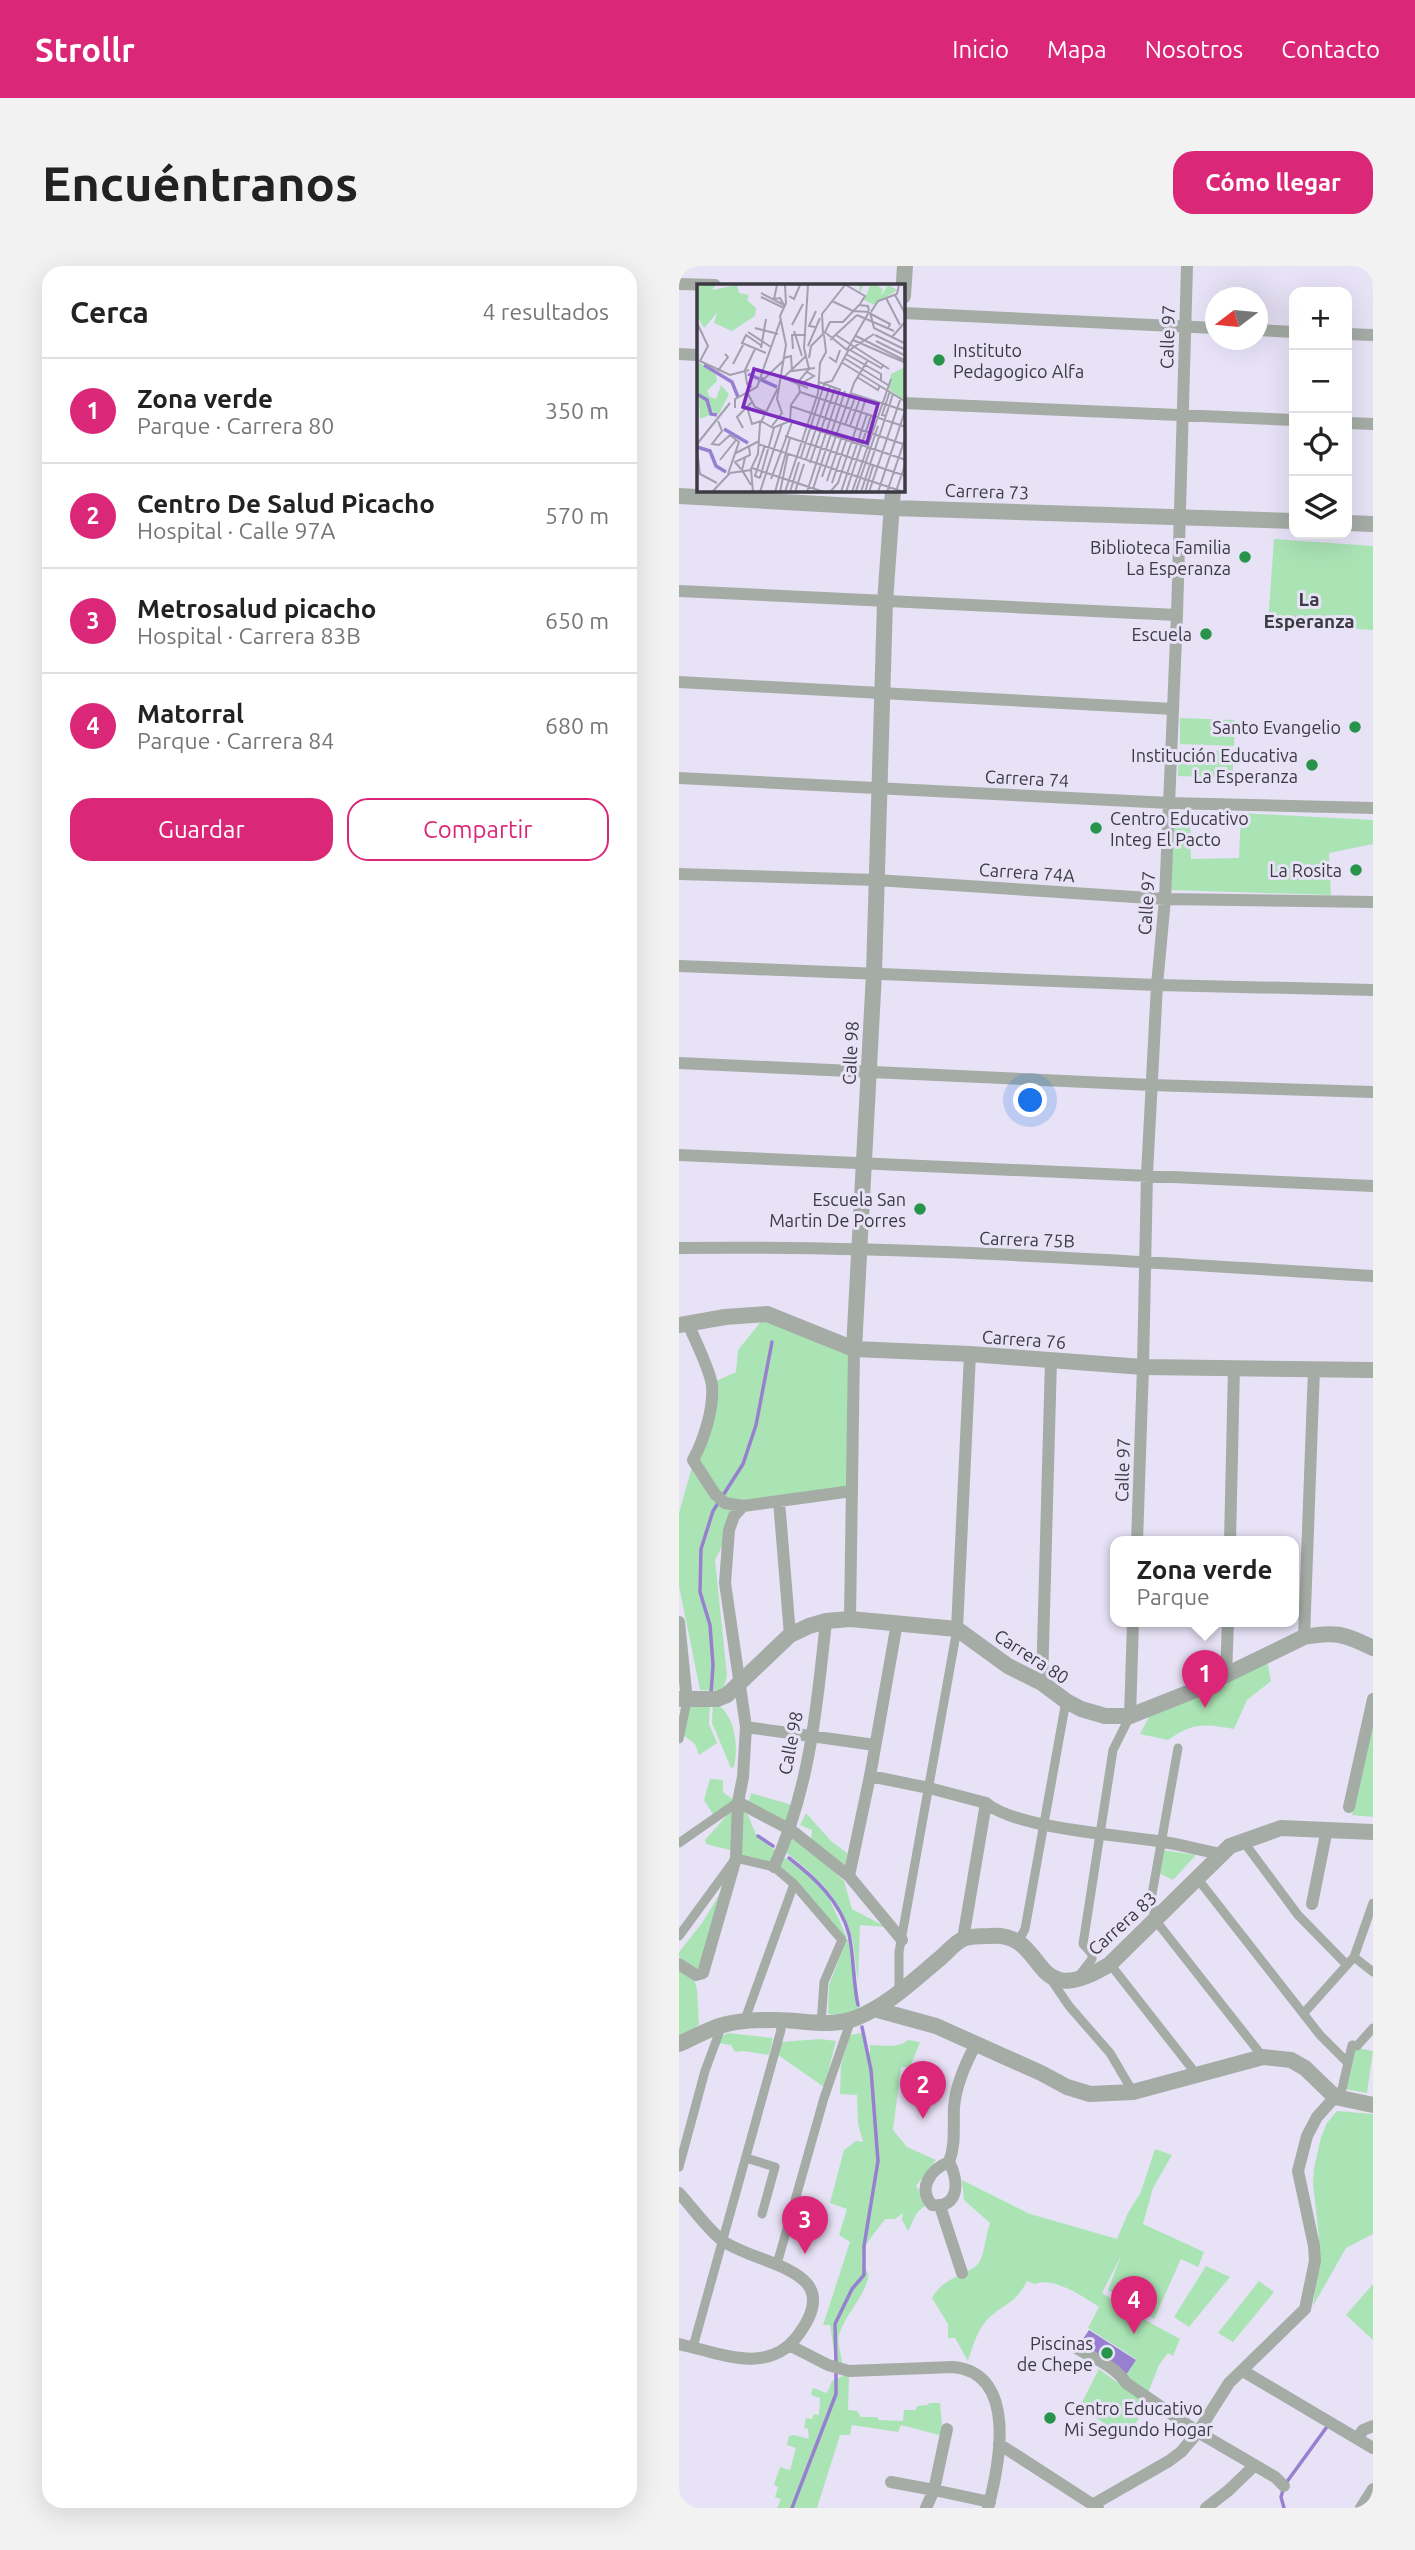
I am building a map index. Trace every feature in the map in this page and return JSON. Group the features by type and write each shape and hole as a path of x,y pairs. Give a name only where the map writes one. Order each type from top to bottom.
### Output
{"street":[{"path":"904,284 905,266"},
{"name":"Calle 97","path":"1137,1536 1147,1174 1157,985 1165,899 1177,615 1187,266"},
{"path":"679,284 697,284"},
{"path":"905,313 1205,327"},
{"path":"1268,331 1289,332"},
{"path":"1352,334 1373,335"},
{"path":"679,354 697,355"},
{"path":"905,403 1289,420"},
{"path":"1352,423 1373,424"},
{"name":"Calle 98","path":"850,1619 854,1349 874,973 885,602 893,492"},
{"name":"Carrera 73","path":"679,496 892,508 1289,521"},
{"path":"1352,523 1373,523"},
{"path":"679,591 1177,615"},
{"path":"679,682 1173,709"},
{"name":"Carrera 74","path":"679,779 1169,803 1373,808"},
{"name":"Carrera 74A","path":"679,874 876,880 1165,899 1373,902"},
{"path":"679,966 1157,985 1373,990"},
{"path":"679,1063 1151,1085 1373,1092"},
{"path":"679,1156 1147,1174 1373,1186"},
{"name":"Carrera 75B","path":"679,1248 860,1250 1146,1262 1373,1276"},
{"name":"Carrera 76","path":"683,1324 768,1314 854,1349 969,1354 1143,1367 1373,1370"},
{"path":"683,1324 712,1385 701,1445 693,1460"},
{"path":"899,1993 898,1965 957,1629 969,1354"},
{"path":"1042,1683 1051,1360"},
{"path":"1230,1536 1234,1367"},
{"path":"1304,1637 1314,1369"},
{"path":"679,1455 693,1460 715,1494 725,1503 743,1506 852,1491"},
{"path":"779,1501 790,1635"},
{"path":"679,1964 696,1975 703,1973 736,1858 738,1802 746,1727 725,1583 729,1530 734,1516 743,1506"},
{"path":"683,1700 717,1699 733,1692 790,1635 826,1621 850,1619 957,1629"},
{"name":"Calle 98","path":"774,1867 791,1830 813,1736 826,1621"},
{"path":"679,1622 683,1700 679,1739"},
{"path":"849,1877 897,1623"},
{"path":"1050,1978 1064,1982 1075,1981 1092,1959 1092,1954 1083,1944 1113,1750 1130,1716 1133,1627"},
{"path":"1226,1675 1228,1627"},
{"name":"Carrera 80","path":"957,1629 1008,1666 1042,1683 1066,1701 1096,1714 1130,1716 1226,1675 1304,1637 1322,1634 1346,1635 1373,1648"},
{"path":"1349,1807 1373,1699"},
{"path":"1019,1940 1025,1929 1066,1701"},
{"path":"746,1727 875,1745"},
{"path":"1178,1748 1151,1900 1156,1921 1263,2057"},
{"path":"870,1776 986,1803 994,1809 1044,1825 1162,1842 1221,1854"},
{"path":"738,1802 791,1830 849,1877 902,1940"},
{"path":"679,1843 738,1802"},
{"path":"963,1939 986,1803"},
{"name":"Carrera 83","path":"1075,1981 1091,1976 1110,1964 1221,1854 1242,1840 1281,1828 1373,1832"},
{"path":"1291,1905 1312,1904 1327,1829"},
{"path":"1242,1840 1298,1915 1347,1965"},
{"path":"736,1858 774,1867 794,1884 842,1940 824,1982 821,2024"},
{"path":"679,1936 736,1858"},
{"path":"1196,1878 1320,2035 1347,2062"},
{"path":"744,2022 794,1884"},
{"path":"1304,2013 1354,1957 1373,1903"},
{"path":"679,2044 722,2025 779,2020 821,2024 851,2020 899,1993 963,1939 993,1935 1019,1940 1069,2006 1110,2053 1133,2092"},
{"path":"1354,1957 1373,1972"},
{"path":"1110,1964 1197,2076"},
{"path":"874,2009 936,2026 1083,2092 1108,2095 1133,2092 1263,2057 1291,2060 1305,2068 1335,2097 1373,2105"},
{"path":"693,2347 781,2030 779,2020"},
{"path":"777,2264 824,2098 851,2020"},
{"path":"679,2167 705,2071 722,2025"},
{"path":"999,2444 1096,2506 1181,2452 1198,2432 1229,2383 1302,2314 1315,2261 1313,2230 1298,2171 1307,2136 1317,2117 1342,2089 1352,2045 1357,2046 1373,2028"},
{"path":"949,2162 930,2175 925,2185 927,2199 932,2205 940,2206 951,2201 956,2191 957,2183 949,2162 953,2152 956,2093 976,2044"},
{"path":"746,2158 775,2167 762,2214"},
{"path":"679,2193 723,2241 777,2264 803,2279 812,2294 809,2317 789,2345 778,2353 759,2359 716,2354 679,2344"},
{"path":"940,2206 962,2273"},
{"path":"789,2345 834,2367 861,2372 964,2368 973,2372 993,2393 1000,2412 999,2444 989,2505 891,2482"},
{"path":"1078,2348 1111,2368 1126,2383 1198,2432 1275,2477 1284,2486"},
{"path":"1243,2371 1373,2448"},
{"path":"1358,2438 1363,2430 1373,2426"},
{"path":"926,2508 934,2490 947,2429"},
{"path":"1206,2508 1255,2465"},
{"path":"1361,2508 1373,2489"}],"green space":[{"path":"1274,539 1373,546 1373,630 1268,623"},
{"path":"1180,718 1235,720 1234,746 1180,744"},
{"path":"1179,750 1233,751 1233,778 1178,776"},
{"path":"1241,813 1373,820 1373,844 1329,853 1331,895 1171,890 1173,814 1190,815 1191,859 1239,858"},
{"path":"767,1314 854,1349 852,1491 743,1506 715,1560 727,1675 723,1691 700,1690 679,1586 679,1513 716,1381 736,1372 738,1350"},
{"path":"1267,1661 1271,1681 1247,1700 1234,1729 1192,1727 1168,1740 1140,1734 1149,1717"},
{"path":"710,1702 709,1724 717,1743 699,1755 695,1744 683,1735 686,1715 691,1706"},
{"path":"713,1702 726,1713 734,1730 736,1749 734,1767 731,1768 712,1723"},
{"path":"1373,1717 1373,1817 1352,1815"},
{"path":"710,1779 723,1780 723,1792 736,1802 714,1816 704,1800"},
{"path":"751,1793 792,1805 788,1825 748,1804"},
{"path":"737,1804 734,1851 706,1844 705,1840"},
{"path":"739,1804 745,1808 757,1837 779,1853 773,1865 738,1857"},
{"path":"806,1813 831,1841 847,1853 845,1869 811,1841 812,1830 800,1825"},
{"path":"792,1833 844,1881 852,1909 886,1927 860,1925 858,1981 852,1937 845,1918 831,1895 815,1877 784,1851"},
{"path":"1162,1850 1196,1855 1173,1880 1159,1873"},
{"path":"781,1855 807,1874 828,1896 847,1937 844,1938 777,1866"},
{"path":"724,1887 699,1970 679,1957 679,1952 702,1923"},
{"path":"847,1939 850,1939 860,2011 851,2015 828,2014 829,1985"},
{"path":"679,1969 694,1979 699,2025 679,2037"},
{"path":"728,2033 773,2038 769,2055 735,2052 731,2045 718,2043 720,2037"},
{"path":"861,2033 870,2054 870,2045 895,2046 908,2040 920,2042 910,2067 901,2067 893,2130 907,2147 936,2160 916,2186 928,2205 917,2213 908,2231 902,2220 903,2213 895,2219 885,2219 863,2251 862,2262 868,2278 839,2335 842,2362 836,2364 830,2325 823,2325 850,2242 839,2235 847,2209 830,2203 844,2150 856,2141 863,2142 858,2123 857,2095 840,2094 841,2065 850,2035"},
{"path":"820,2039 836,2041 824,2087 778,2055 781,2042"},
{"path":"1352,2047 1373,2051 1367,2093 1345,2089"},
{"path":"1337,2111 1373,2114 1373,2234 1346,2248 1313,2306 1319,2264 1314,2168 1321,2137 1327,2123"},
{"path":"1155,2149 1172,2155 1153,2188 1143,2224 1204,2252 1198,2267 1181,2259 1154,2319 1108,2290 1121,2256 1102,2293 1180,2339 1173,2356 1168,2353 1159,2365 1148,2393 1126,2376 1136,2359 1088,2328 1099,2307 1068,2289 1050,2283 1035,2284 1027,2281 1015,2298 983,2325 968,2361 955,2338 948,2338 948,2324 932,2298 943,2285 976,2265 983,2252 990,2223 964,2200 962,2180 1030,2214 1117,2239 1141,2192"},
{"path":"1206,2266 1230,2277 1189,2327 1174,2317"},
{"path":"1259,2281 1274,2292 1233,2342 1218,2333"},
{"path":"1373,2284 1373,2340 1346,2315"},
{"path":"1099,2369 1148,2405 1125,2439 1080,2406"},
{"path":"845,2375 849,2378 848,2410 857,2411 861,2417 903,2421 904,2410 916,2410 917,2406 940,2403 943,2436 901,2425 898,2432 852,2425 850,2435 840,2435 817,2508 777,2508 781,2499 775,2497 778,2487 774,2485 780,2467 790,2470 796,2448 787,2445 789,2436 809,2439 808,2429 804,2428 806,2418 812,2419 814,2414 819,2415 820,2398 811,2395 813,2388 827,2393 832,2381"}],"shaded area":[{"name":"Piscinas de Chepe","path":"1089,2330 1136,2360 1126,2375 1079,2345"}],"waterway":[{"path":"711,1693 713,1665 710,1625 700,1592 701,1549 713,1511 743,1464 756,1425 772,1342"},
{"path":"758,1836 773,1846"},
{"path":"789,1858 825,1891 845,1922 851,1943 858,2005"},
{"path":"836,2364 835,2324 852,2289 864,2275 864,2246 878,2161 871,2070 862,2027"},
{"path":"792,2508 836,2394 836,2371"},
{"path":"1286,2483 1329,2424"},
{"path":"1283,2490 1281,2497 1284,2508"}],"place":[{"name":"Instituto Pedagogico Alfa","path":"939,360"},
{"name":"Biblioteca Familia La Esperanza","path":"1245,557"},
{"name":"Escuela","path":"1206,634"},
{"name":"Santo Evangelio","path":"1355,727"},
{"name":"Institución Educativa La Esperanza","path":"1312,765"},
{"name":"Centro Educativo Integ El Pacto","path":"1096,828"},
{"name":"La Rosita","path":"1356,870"},
{"name":"Escuela San Martin De Porres","path":"920,1209"},
{"name":"Zona verde","path":"1205,1708"},
{"name":"Centro De Salud Picacho","path":"923,2119"},
{"name":"Metrosalud picacho","path":"805,2254"},
{"name":"Matorral","path":"1134,2334"},
{"name":"Piscinas de Chepe","path":"1107,2353"},
{"name":"Centro Educativo Mi Segundo Hogar","path":"1050,2418"}],"district":[{"name":"La Esperanza","path":"1309,610"}]}
